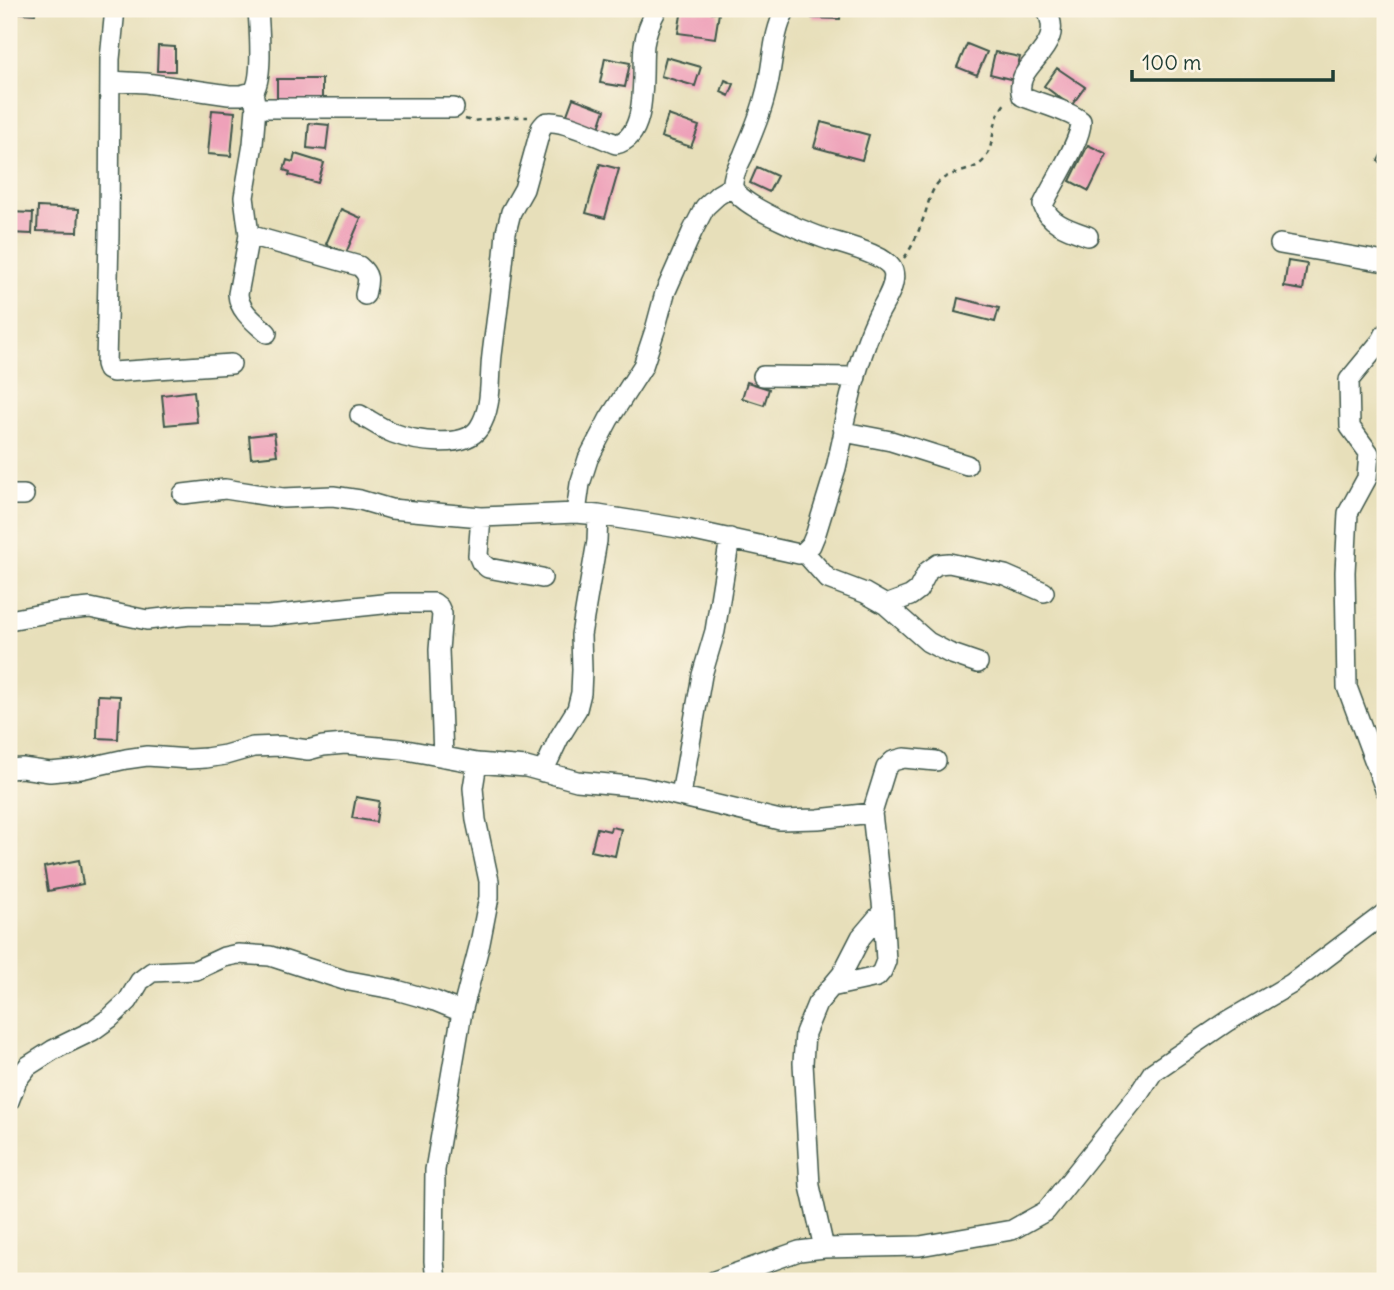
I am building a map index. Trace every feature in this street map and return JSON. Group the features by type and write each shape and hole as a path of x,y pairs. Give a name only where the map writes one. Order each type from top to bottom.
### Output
{"street":[{"path":"115,9 110,59 106,364 108,370 113,372 231,364"},
{"path":"258,9 259,71 253,144 244,197 249,235 238,303 267,333"},
{"path":"360,415 391,433 418,440 450,442 469,437 478,428 488,406 511,212 524,189 543,124 560,123 616,144 623,143 629,137 636,125 643,96 644,46 649,24 657,9"},
{"path":"183,494 225,489 283,498 333,496 391,509 481,517 576,513 598,515 685,529 799,554 804,552 811,545 816,533 836,468 856,377 875,321 894,277 893,268 886,261 771,216 736,193 733,186 734,176 766,94 776,30 786,9"},
{"path":"1046,9 1052,23 1051,39 1032,63 1019,88 1022,96 1068,113 1081,121 1072,148 1043,205 1049,216 1088,236"},
{"path":"110,81 248,94 255,100 454,108"},
{"path":"576,513 580,484 588,459 609,419 643,366 665,293 692,232 705,207 733,186"},
{"path":"249,235 359,266 368,278 365,295"},
{"path":"1280,244 1385,262"},
{"path":"1385,334 1349,380 1350,428 1369,453 1367,478 1348,513 1345,572 1347,687 1385,789"},
{"path":"764,376 856,377"},
{"path":"844,432 891,442 967,465"},
{"path":"543,772 577,709 581,693 580,635 597,541 598,515"},
{"path":"481,517 478,555 481,562 488,568 542,578"},
{"path":"681,795 702,675 715,631 730,538"},
{"path":"804,552 828,579 886,605 928,642 978,663"},
{"path":"886,605 911,596 918,590 928,571 938,564 949,563 1005,575 1044,592"},
{"path":"9,620 90,608 146,620 190,615 268,616 392,603 434,603 442,614 439,650 443,757"},
{"path":"9,769 50,772 147,756 206,758 253,747 308,750 345,744 401,749 477,763 526,767 577,781 641,787 780,820 872,813"},
{"path":"831,987 877,977 886,961 872,813 886,768 893,761 904,758 936,761"},
{"path":"436,1281 433,1261 435,1170 462,1012 489,897 489,881 476,820 473,789 477,763"},
{"path":"824,1248 810,1186 803,1063 805,1033 817,1004 842,974 861,937 883,911"},
{"path":"714,1281 800,1251 920,1246 1012,1230 1046,1211 1138,1095 1153,1072 1228,1021 1291,984 1385,913"},
{"path":"9,1101 17,1080 28,1066 92,1031 110,1018 128,1001 140,981 152,972 196,970 231,955 270,956 344,981 393,989 462,1012"}],"path":[{"path":"893,268 910,250 937,184 946,177 971,169 984,160 996,118 1002,106 1019,88"},
{"path":"454,108 465,119 472,121 529,117 540,120 543,124"}],"building":[{"path":"9,9 36,9 35,14 9,12"},
{"path":"682,9 719,13 715,38 678,33"},
{"path":"813,9 841,9 840,19 812,18"},
{"path":"967,44 987,52 977,75 957,67"},
{"path":"158,46 175,47 175,71 157,71"},
{"path":"995,52 1020,57 1014,80 990,74"},
{"path":"666,57 701,67 695,86 661,76"},
{"path":"605,58 630,63 625,87 600,83"},
{"path":"1057,68 1085,87 1071,106 1044,86"},
{"path":"277,79 322,79 322,105 277,105"},
{"path":"725,80 734,84 729,96 721,92"},
{"path":"573,98 605,110 598,131 565,120"},
{"path":"212,110 235,112 231,156 208,154"},
{"path":"668,115 699,126 691,147 661,137"},
{"path":"821,122 869,135 862,160 814,147"},
{"path":"309,123 329,125 326,150 307,148"},
{"path":"1088,145 1107,154 1089,191 1070,181"},
{"path":"1385,147 1385,165 1378,161"},
{"path":"295,154 324,163 318,183 289,175 290,172 284,170 287,160 293,162"},
{"path":"600,164 619,169 605,218 586,213"},
{"path":"757,167 777,176 769,192 750,183"},
{"path":"38,207 79,209 78,232 37,231"},
{"path":"341,209 361,218 346,253 326,244"},
{"path":"9,212 33,213 32,234 9,233"},
{"path":"1288,261 1307,264 1303,290 1284,287"},
{"path":"958,298 999,308 995,322 955,312"},
{"path":"747,382 769,389 764,405 742,398"},
{"path":"194,391 197,422 165,425 162,395"},
{"path":"274,433 277,455 251,458 249,436"},
{"path":"98,695 120,696 118,739 97,738"},
{"path":"356,797 379,801 376,822 352,818"},
{"path":"611,827 621,829 615,856 591,851 597,828 610,831"},
{"path":"79,860 83,884 48,891 44,867"}]}
